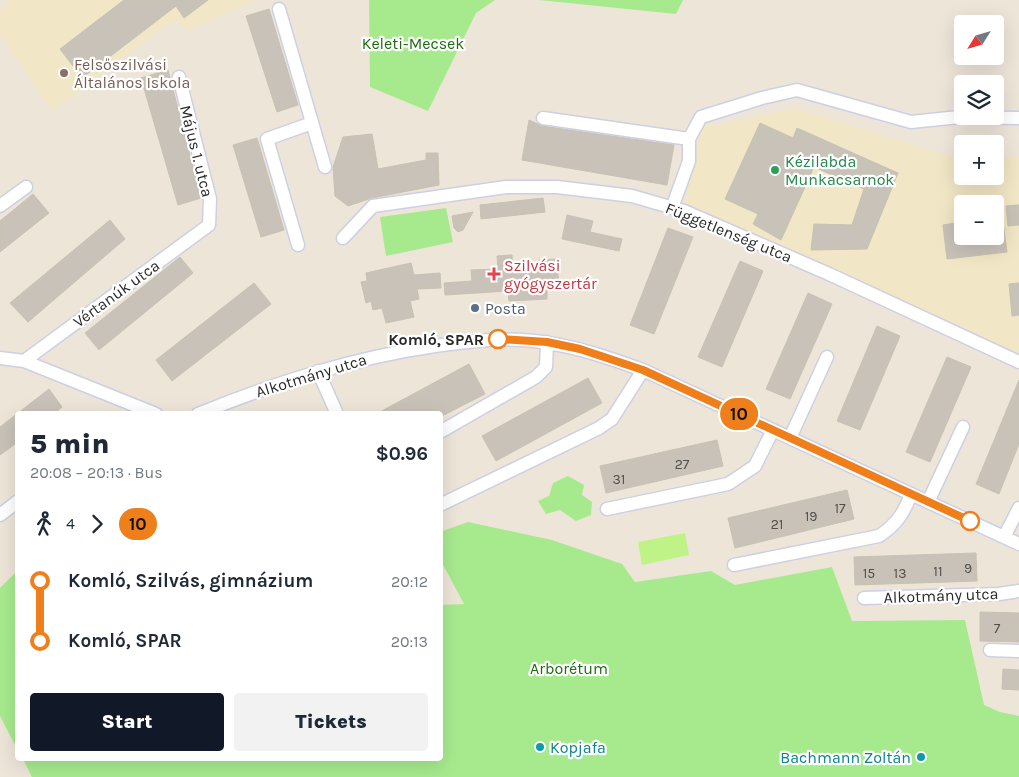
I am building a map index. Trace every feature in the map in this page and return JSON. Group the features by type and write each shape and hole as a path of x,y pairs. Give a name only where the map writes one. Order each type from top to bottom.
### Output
{"street":[{"path":"279,9 325,167"},
{"name":"Május 1. utca","path":"179,77 210,199 209,225"},
{"path":"672,208 689,161 689,139 701,117 762,98 796,90 911,122 959,117 1019,118"},
{"path":"543,118 689,139"},
{"path":"298,245 267,140 312,123"},
{"path":"0,206 26,187"},
{"name":"Függetlenség utca","path":"343,238 373,206 506,187 557,187 632,196 684,211 829,274 1019,362"},
{"name":"Vértanúk utca","path":"24,361 209,225"},
{"name":"Alkotmány utca","path":"205,411 250,392 318,371 384,354 502,339 547,342 580,349 643,370 1019,544"},
{"path":"443,430 536,377 546,367 547,342"},
{"path":"790,438 827,357"},
{"path":"0,358 24,361 149,411"},
{"path":"443,504 606,424 612,419 643,370"},
{"path":"318,371 336,411"},
{"path":"928,502 963,427"},
{"path":"606,509 728,484 755,466 773,430"},
{"path":"734,565 879,536 893,527 904,514 911,494"},
{"path":"0,515 15,503"},
{"path":"1004,537 1019,508"},
{"name":"Alkotmány utca","path":"864,598 999,594 1019,591"},
{"path":"990,650 1019,651"}],"shaded area":[{"name":"Felsőszilvási Általános Iskola","path":"8,0 255,0 188,30 174,20 52,111 0,35 0,13"},
{"path":"796,108 954,157 954,185 1004,185 1004,158 1019,158 1019,362 684,211 691,163 689,139 701,117 715,126"}],"green space":[{"name":"Keleti-Mecsek","path":"369,0 495,0 476,13 428,111 370,87"},
{"path":"539,0 683,0 676,14"},
{"path":"446,208 453,242 386,256 380,217"},
{"path":"568,476 584,485 582,495 592,502 591,515 576,521 560,510 546,514 538,501 549,496 553,483"},
{"name":"Arborétum","path":"468,522 552,540 622,564 635,582 711,571 735,585 832,567 852,621 965,620 984,705 1000,712 1019,716 1019,777 32,777 24,761 443,761 443,605 464,604 443,565 443,531"},
{"path":"685,533 689,555 642,565 638,542"},
{"path":"15,573 15,745 0,716 0,588"}],"building":[{"path":"124,0 208,0 184,18 176,6 82,78 60,49"},
{"path":"269,9 298,105 277,112 246,16"},
{"path":"168,70 201,198 178,205 141,78"},
{"path":"529,120 542,126 674,145 667,185 522,160"},
{"path":"760,123 793,138 797,128 898,173 867,249 811,250 814,224 852,225 864,189 814,167 781,240 753,224 758,214 725,199"},
{"path":"372,134 378,169 426,160 426,153 438,153 439,185 372,198 348,206 335,196 333,167 343,137"},
{"path":"257,138 284,230 261,237 233,145"},
{"path":"33,194 49,213 0,252 0,221"},
{"path":"543,198 545,212 481,219 480,205"},
{"path":"1019,205 1019,225 1008,226 1006,206"},
{"path":"473,212 463,230 458,232 454,228 452,216"},
{"path":"567,215 593,221 590,232 622,239 619,251 562,239"},
{"path":"110,220 125,239 28,322 10,303"},
{"path":"954,223 954,245 1004,245 1004,230 1007,252 947,259 943,225"},
{"path":"668,228 693,237 654,334 630,325"},
{"path":"512,255 513,272 539,270 539,260 557,259 559,289 547,290 547,299 509,301 508,291 445,295 444,283 472,281 471,270 498,269 497,256"},
{"path":"180,257 193,273 99,350 85,333"},
{"path":"740,261 763,271 722,367 698,357"},
{"path":"411,263 414,275 440,273 441,288 417,289 419,299 410,301 414,317 386,323 382,308 373,310 371,301 366,303 361,282 367,281 366,273"},
{"path":"254,283 271,304 172,381 156,360"},
{"path":"1019,283 1019,315 1012,316 1009,284"},
{"path":"808,293 832,304 790,399 766,389"},
{"path":"877,326 900,336 860,430 837,421"},
{"path":"947,357 971,367 930,462 906,452"},
{"path":"469,364 485,394 443,415 443,411 382,411"},
{"path":"588,378 602,403 496,461 482,436"},
{"path":"1019,380 1019,444 999,494 976,484"},
{"path":"49,389 62,407 57,411 21,411"},
{"path":"15,415 15,444 0,455 0,427"},
{"path":"717,440 723,466 606,493 600,466"},
{"path":"847,490 854,519 735,548 728,518"},
{"path":"976,553 977,581 855,585 854,557"},
{"path":"980,612 1019,613 1019,642 980,641"},
{"path":"1003,669 1019,670 1019,690 1002,689"}],"bus line":[{"name":"10","path":"498,339 547,342 580,349 643,370 970,521"}],"place":[{"name":"Felsőszilvási Általános Iskola","path":"64,73"},
{"name":"Kézilabda Munkacsarnok","path":"775,170"},
{"name":"Szilvási gyógyszertár","path":"494,274"},
{"name":"Posta","path":"475,308"},
{"name":"Komló, SPAR","path":"498,339"},
{"name":"Kopjafa","path":"540,747"},
{"name":"Bachmann Zoltán","path":"921,757"}]}
